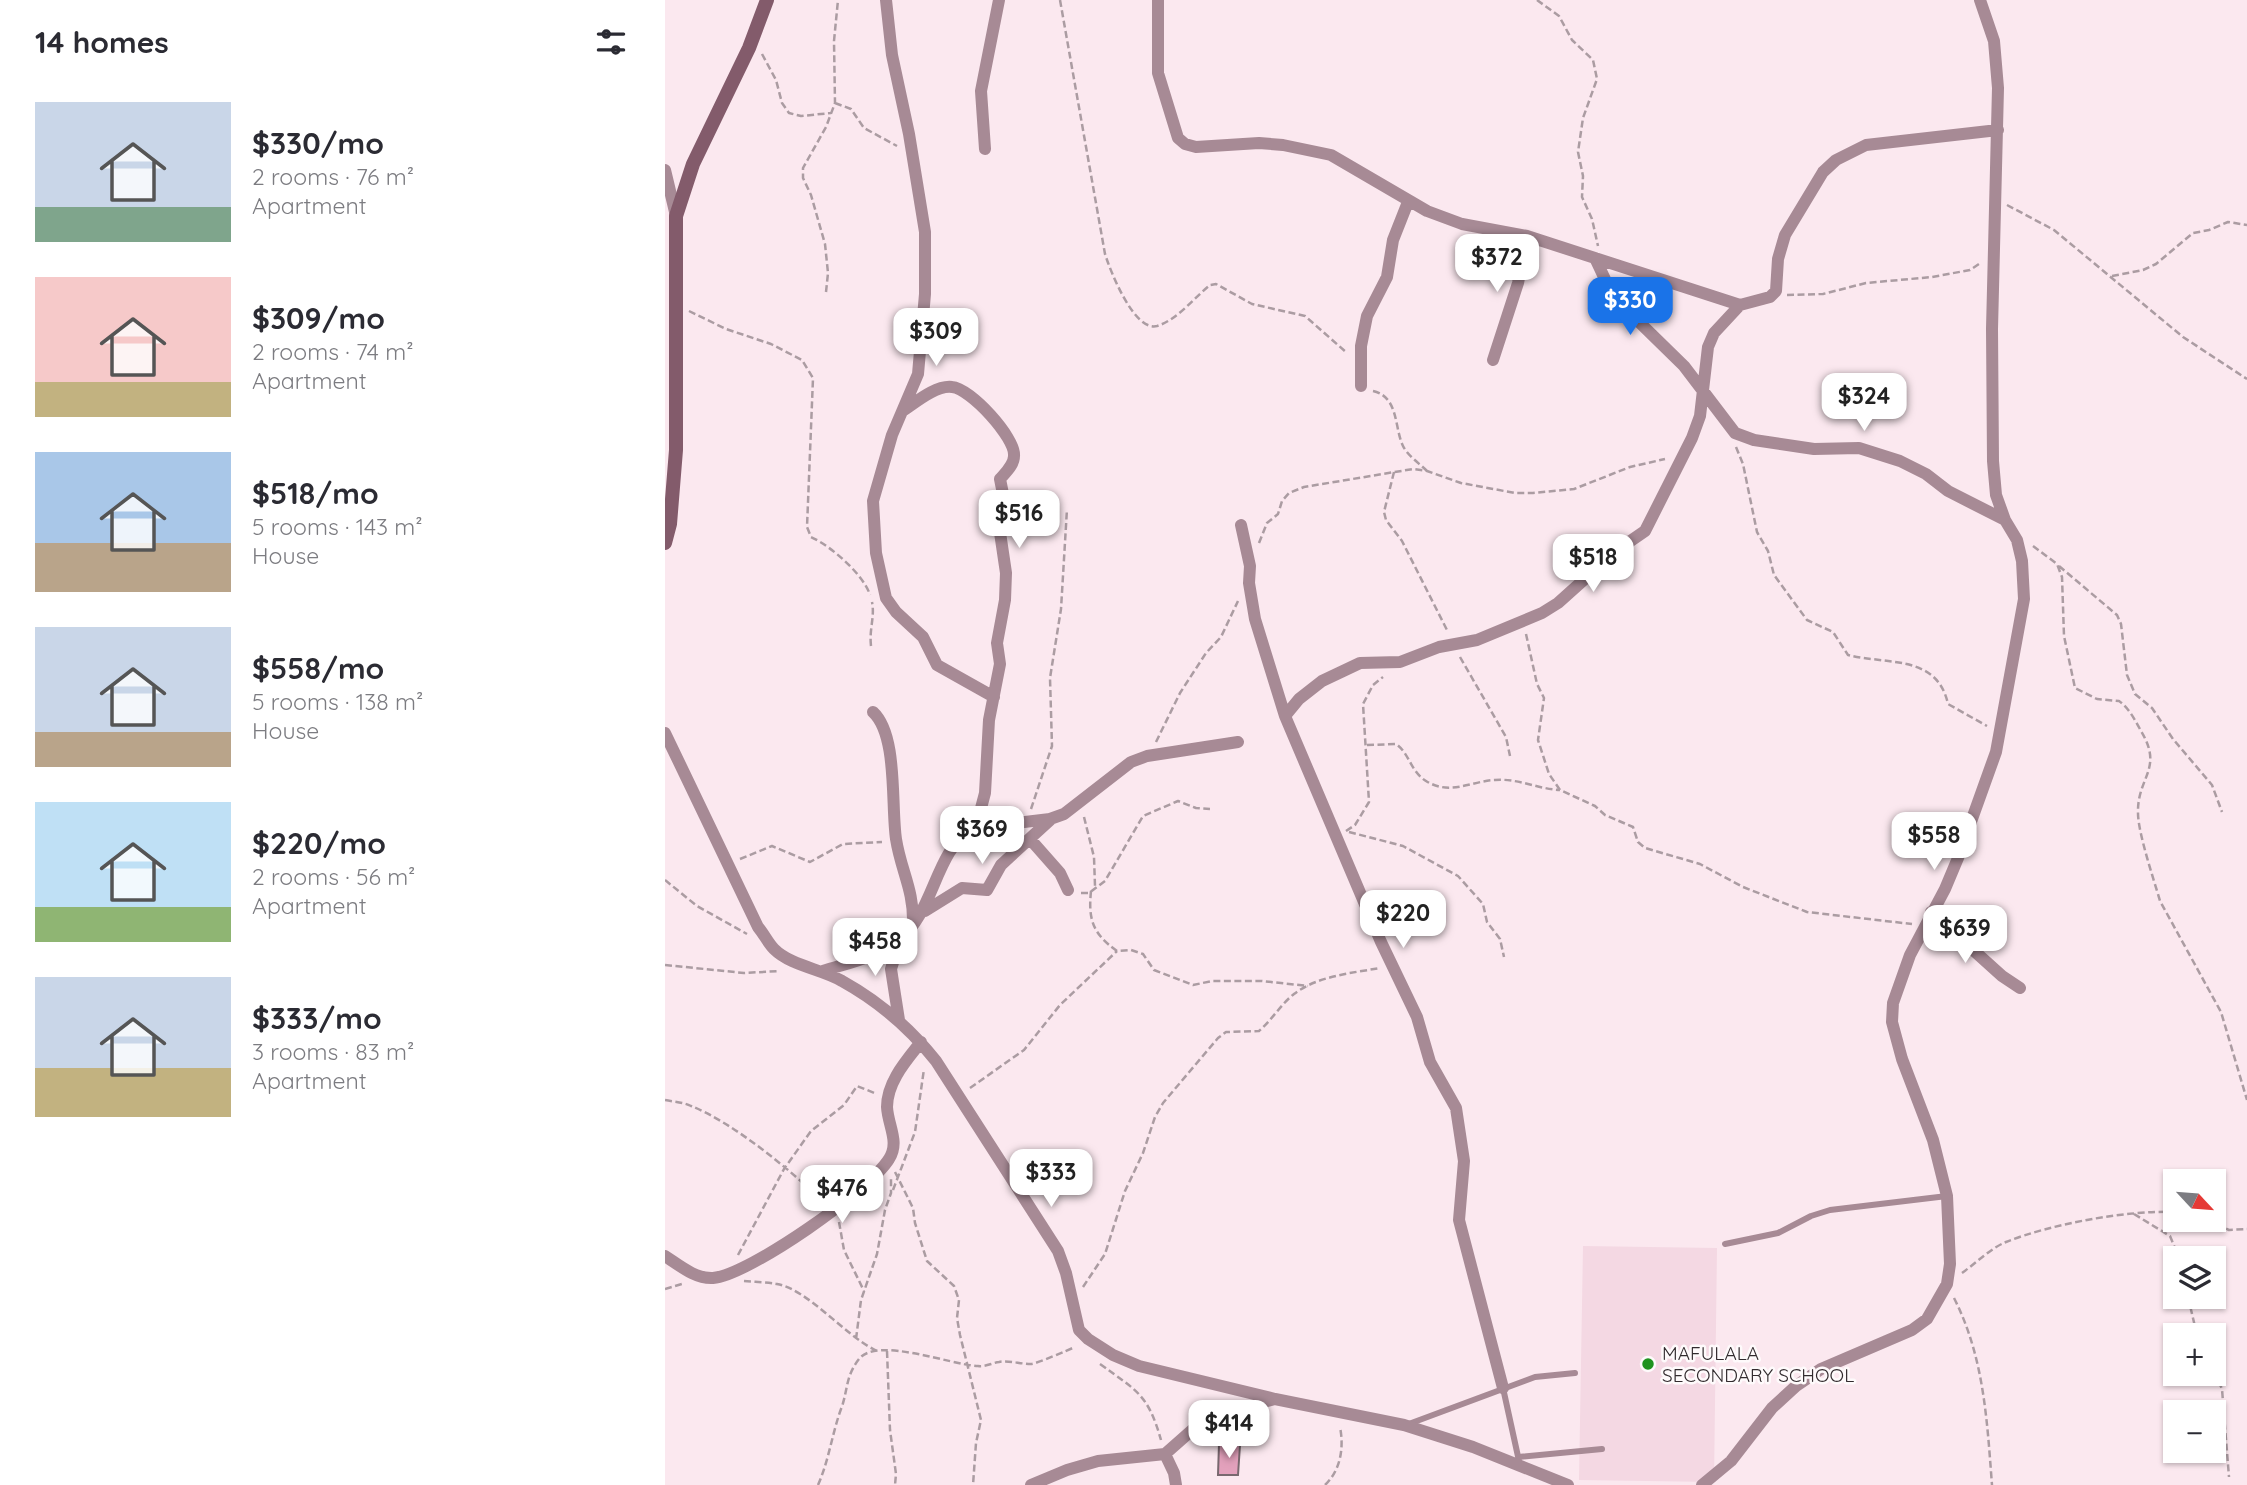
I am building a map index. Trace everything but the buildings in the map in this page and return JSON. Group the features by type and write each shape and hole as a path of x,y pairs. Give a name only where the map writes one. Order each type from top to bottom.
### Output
{"street":[{"path":"675,216 693,164 749,48 767,0"},
{"path":"886,0 887,24 925,232 925,294 918,374 892,435 873,502 873,528 881,582 886,598 896,612 923,637 937,665 994,697"},
{"path":"985,149 981,91 999,0"},
{"path":"1158,0 1158,73 1178,138 1185,144 1196,147 1242,143 1283,145 1331,155 1408,202 1462,224 1527,236 1740,304 1770,297 1779,282 1779,259 1785,235 1823,172 1836,160 1866,145 1998,130"},
{"path":"1702,1485 1731,1461 1772,1408 1789,1392 1821,1369 1912,1330 1927,1319 1947,1284 1950,1264 1947,1196 1933,1140 1906,1070 1892,1022 1896,986 1958,858 1998,743 2024,599 2022,561 2017,540 2005,520 1996,495 1993,461 1991,329 1998,130 1997,60 1980,0"},
{"path":"665,170 675,216 677,305 677,450 670,524 665,543"},
{"path":"1361,386 1359,365 1367,316 1387,277 1393,240 1408,202"},
{"path":"1493,360 1518,283 1527,236"},
{"path":"1598,259 1619,309 1637,320 1684,366 1735,433 1754,440 1814,449 1859,448 1900,461 1926,474 1948,491 2005,520"},
{"path":"1285,716 1299,699 1322,681 1366,661 1393,663 1454,644 1477,640 1524,621 1558,603 1616,551 1645,531 1700,416 1708,346 1714,333 1740,304"},
{"path":"904,410 950,386 961,389 991,416 1013,447 1015,455 1012,464 1000,479 1004,499 999,512 999,532 1006,573 1003,615 997,643 1000,664 989,720 985,793 976,827"},
{"path":"1241,525 1250,566 1249,583 1262,645 1285,716 1340,830 1392,965 1417,1017 1430,1062 1457,1108 1464,1161 1459,1220 1503,1388"},
{"path":"873,712 880,718 891,763 896,841 913,901 913,925"},
{"path":"665,733 758,927 775,950 790,959 823,971 863,994 899,1020 925,1047 1058,1251 1079,1330 1105,1350 1139,1366 1275,1399 1404,1425 1519,1462 1554,1483 1568,1485"},
{"path":"823,971 877,952 900,940 921,914 954,846 963,834 976,827 1026,823 1064,814 1112,774 1147,756 1238,743"},
{"path":"921,914 962,888 987,890 1001,865 1050,819"},
{"path":"1030,839 1060,873 1069,890"},
{"path":"1931,912 1993,968 2020,988"},
{"path":"899,1020 891,969 900,940"},
{"path":"665,1256 701,1277 734,1277 836,1208 888,1161 895,1147 888,1118 891,1086 902,1065 925,1047"},
{"path":"1031,1485 1098,1461 1165,1454 1199,1424 1226,1411 1275,1399"},
{"path":"1165,1454 1174,1473 1176,1485"}],"lane":[{"path":"1725,1244 1778,1233 1811,1216 1830,1210 1947,1196"},
{"path":"1404,1425 1535,1377 1575,1373"},
{"path":"1503,1388 1519,1462 1602,1449"}],"path":[{"path":"826,292 828,273 825,244 803,177 803,168 835,103 834,41 838,0"},
{"path":"1060,0 1105,254 1112,277 1119,284 1128,307 1146,323 1156,326 1178,315 1210,285 1216,284 1252,304 1305,316 1359,365"},
{"path":"1537,0 1559,16 1572,40 1593,60 1597,79 1581,126 1578,152 1583,176 1582,197 1592,219 1598,259"},
{"path":"760,52 776,80 782,103 789,113 801,116 831,113"},
{"path":"835,103 851,110 865,128 911,152"},
{"path":"1996,198 2053,230 2183,337 2247,379"},
{"path":"2112,276 2143,270 2156,264 2193,233 2228,222 2247,225"},
{"path":"1770,297 1823,294 1866,283 1907,280 1970,270 1995,248"},
{"path":"677,305 726,329 771,344 802,360 813,378 810,508 807,527 811,537 835,552 868,587 874,615 869,628 871,646"},
{"path":"1361,386 1365,390 1380,392 1390,402 1402,444 1427,471"},
{"path":"1724,421 1743,464 1757,532 1768,551 1774,575 1807,620 1833,632 1848,655 1878,662 1909,663 1926,670 1943,690 1948,704 1987,726 1998,743"},
{"path":"1250,566 1267,523 1278,514 1282,501 1289,493 1304,487 1412,469 1427,471 1461,483 1515,493 1556,492 1574,489 1630,467 1652,464 1687,448"},
{"path":"1394,471 1384,512 1386,520 1408,552 1454,644 1506,737 1510,756"},
{"path":"1026,823 1052,746 1050,678 1062,595 1067,509"},
{"path":"2017,540 2033,546 2117,615 2121,624 2127,675 2135,694 2152,708 2173,739 2212,785 2222,812"},
{"path":"2057,564 2062,577 2064,636 2075,688 2097,699 2119,701 2149,742 2150,769 2138,810 2160,901 2221,1012 2247,1100"},
{"path":"1147,756 1180,693 1206,653 1221,637 1249,583"},
{"path":"1524,621 1537,684 1544,698 1538,740 1549,774 1560,790"},
{"path":"1340,830 1356,825 1369,802 1363,704 1373,685 1386,675 1393,663"},
{"path":"1367,745 1396,744 1405,751 1414,772 1428,783 1443,787 1478,784 1494,779 1560,790 1595,806 1605,816 1633,827 1638,842 1645,848 1700,864 1743,887 1807,912 1924,925"},
{"path":"1081,800 1094,858 1095,886"},
{"path":"1117,951 1092,926 1091,891 1109,876 1147,813 1178,801 1196,808 1210,809"},
{"path":"1340,830 1403,846 1458,876 1483,904 1487,922 1500,939 1504,957"},
{"path":"726,858 741,858 772,846 810,862 843,844 896,841"},
{"path":"665,880 697,906 729,925 770,943"},
{"path":"1069,890 1076,893 1091,891"},
{"path":"958,1095 1024,1050 1067,998 1117,951 1138,951 1148,959 1154,970 1193,985 1212,981 1262,981 1308,986"},
{"path":"665,965 744,973 781,971 790,959"},
{"path":"1073,1301 1105,1254 1125,1191 1163,1103 1218,1038 1226,1032 1259,1031 1294,994 1308,986 1342,975 1392,965"},
{"path":"856,1339 864,1292 877,1254 884,1210 917,1123 925,1047"},
{"path":"877,1351 856,1339 806,1299 784,1286 734,1277 784,1169 811,1132 844,1105 855,1087 865,1088 888,1099"},
{"path":"665,1100 694,1107 725,1122 836,1208 839,1237 864,1292"},
{"path":"890,1163 891,1193"},
{"path":"898,1176 913,1208 927,1261 954,1286 959,1300 957,1318 981,1420 973,1485"},
{"path":"1992,1485 1983,1379 1963,1316 1947,1284 2004,1242 2085,1221 2163,1213"},
{"path":"2134,1214 2170,1236 2174,1246"},
{"path":"2226,1229 2247,1229"},
{"path":"1079,1330 1078,1345 1082,1350"},
{"path":"818,1485 827,1465 833,1426 842,1407 845,1386 859,1359 865,1354 887,1351 979,1366 1000,1361 1034,1364 1078,1345"},
{"path":"887,1351 890,1430 896,1485"},
{"path":"1099,1364 1139,1394 1149,1405 1165,1454"},
{"path":"2221,1386 2229,1477"},
{"path":"1325,1485 1337,1466 1342,1448 1338,1412"}],"shaded area":[{"name":"MAFULALA SECONDARY SCHOOL","path":"1583,1246 1717,1248 1714,1482 1579,1480"}],"place":[{"name":"MAFULALA SECONDARY SCHOOL","path":"1648,1364"}]}
